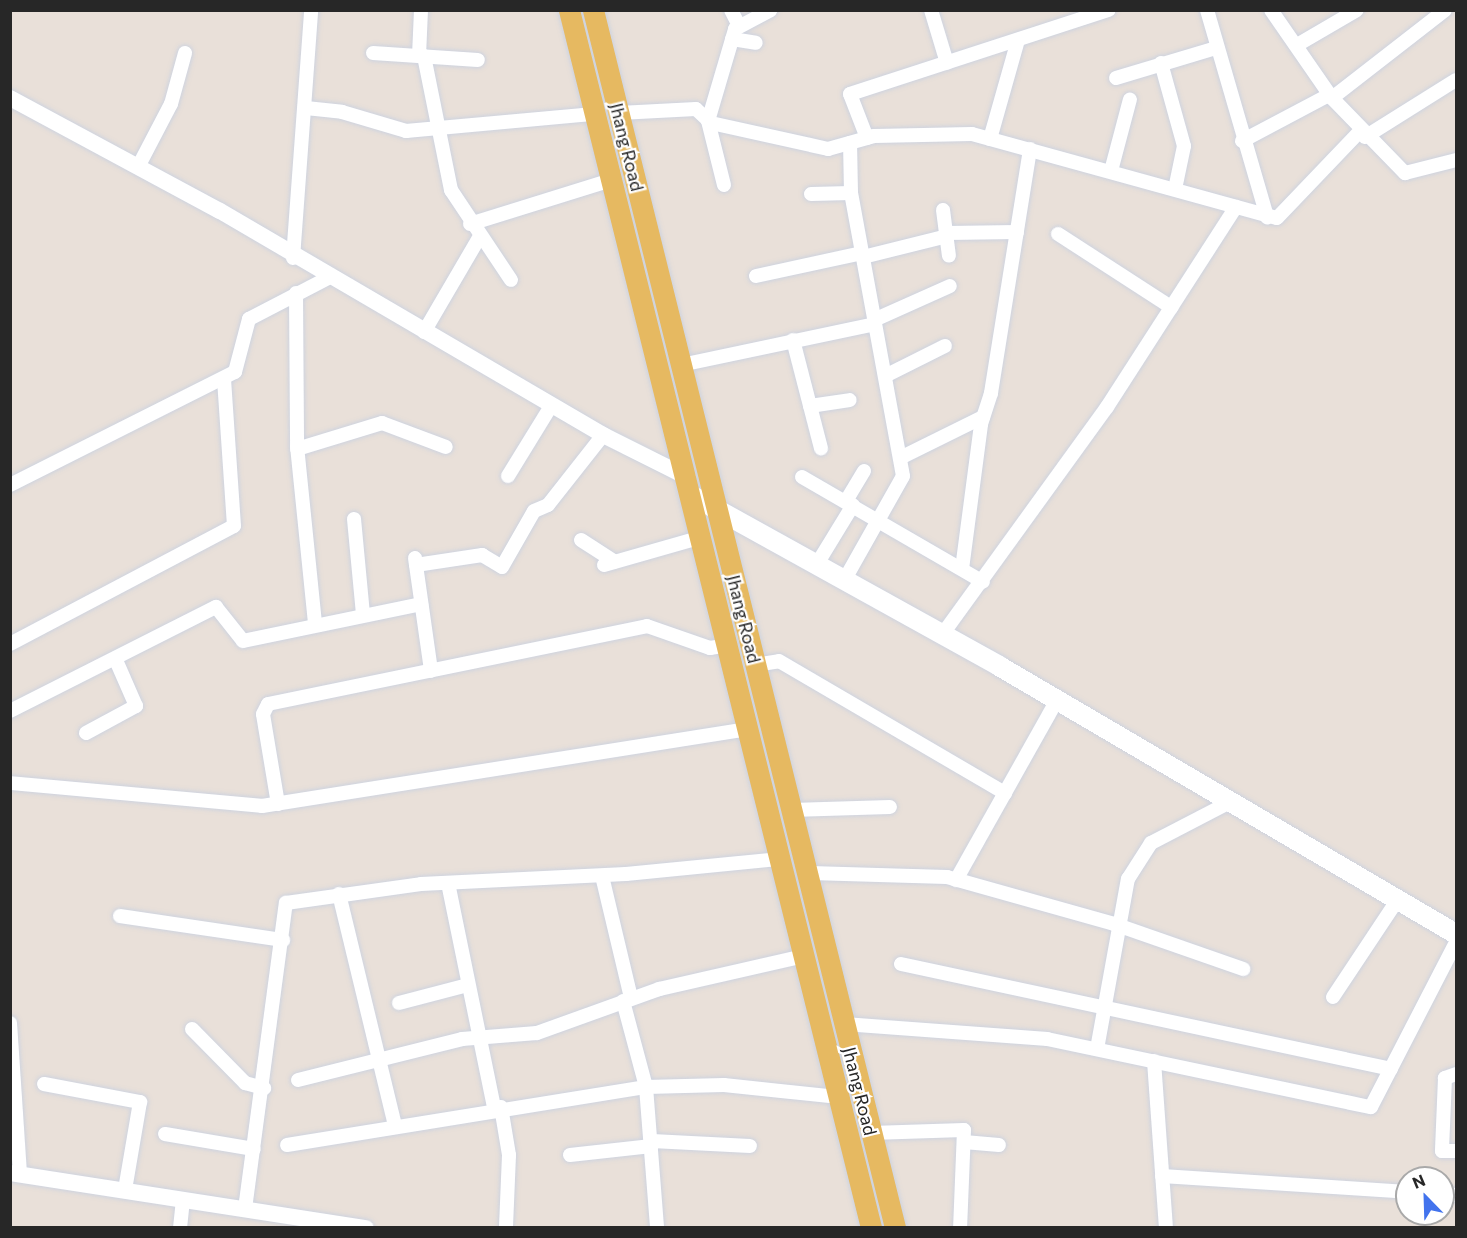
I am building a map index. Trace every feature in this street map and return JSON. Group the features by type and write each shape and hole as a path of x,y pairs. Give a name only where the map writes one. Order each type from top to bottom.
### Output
{"main road":[{"name":"Jhang Road","path":"569,10 702,537 871,1227"},
{"name":"Jhang Road","path":"593,10 791,810 810,873 844,1024 895,1227"},
{"path":"689,486 716,508 1057,700 1456,934"}],"street":[{"path":"292,258 306,108 311,10"},
{"path":"421,10 421,56 452,190 479,238 511,280"},
{"path":"731,10 739,26"},
{"path":"724,185 708,121 732,39 739,26 770,10"},
{"path":"931,10 947,63"},
{"path":"867,138 850,94 1109,10"},
{"path":"1207,10 1242,141 1267,217"},
{"path":"1271,10 1297,45 1330,97 1362,134 1405,174 1456,160"},
{"path":"1242,141 1330,97 1444,10"},
{"path":"1297,45 1357,11"},
{"path":"732,39 756,43"},
{"path":"990,139 1018,40"},
{"path":"1116,78 1216,48"},
{"path":"373,52 478,60"},
{"path":"138,167 171,104 185,53"},
{"path":"1161,63 1184,146 1176,189"},
{"path":"619,113 696,109 708,121 828,149 867,138 972,135 1176,189 1267,217 1282,216 1362,134 1456,80"},
{"path":"10,98 138,167 689,486"},
{"path":"1111,171 1130,99"},
{"path":"306,108 342,112 386,128 438,129 594,114"},
{"path":"845,579 903,476 851,193 849,143"},
{"path":"962,569 983,417 1030,149"},
{"path":"470,224 611,180"},
{"path":"811,194 851,193"},
{"path":"942,635 983,582 1171,307 1236,207"},
{"path":"942,210 949,256"},
{"path":"756,276 862,255 947,234 1017,232"},
{"path":"1058,234 1171,307"},
{"path":"424,332 479,238"},
{"path":"10,485 235,372 249,319 328,278"},
{"path":"681,365 875,322 950,286"},
{"path":"297,293 297,449 315,624"},
{"path":"793,340 821,448"},
{"path":"885,376 945,346"},
{"path":"10,644 234,526 224,379"},
{"path":"810,406 850,400"},
{"path":"508,476 551,406"},
{"path":"900,459 983,417"},
{"path":"297,449 382,423 446,447"},
{"path":"431,671 416,561 482,555 501,567 534,511 548,505 603,435"},
{"path":"817,564 850,503 864,471"},
{"path":"802,477 879,519 983,582"},
{"path":"354,519 363,615"},
{"path":"581,540 609,564 702,537"},
{"path":"10,711 216,607 225,612 239,640 422,604"},
{"path":"278,804 264,714 268,704 647,626 710,648 728,645"},
{"path":"86,733 136,706 115,658"},
{"path":"755,665 779,661 1005,793"},
{"path":"956,880 1057,700"},
{"path":"10,783 241,807 278,804 748,729"},
{"path":"1097,1049 1128,879 1151,843 1232,801"},
{"path":"791,810 890,807"},
{"path":"245,1209 264,1088 286,903 339,894 448,883 602,876 780,859"},
{"path":"810,873 904,873 956,880 1119,926 1243,969"},
{"path":"602,876 646,1086 657,1227"},
{"path":"448,883 478,1037 509,1155 506,1227"},
{"path":"339,894 376,1062 395,1126"},
{"path":"1333,997 1398,898"},
{"path":"120,916 283,940"},
{"path":"844,1024 1047,1039 1371,1107 1456,942"},
{"path":"298,1080 478,1037 537,1033 627,1000 804,956"},
{"path":"901,964 1391,1069"},
{"path":"399,1003 468,985"},
{"path":"10,1023 15,1173 335,1225 366,1227"},
{"path":"192,1029 245,1083 264,1088"},
{"path":"1154,1061 1166,1227"},
{"path":"1456,1074 1445,1078 1442,1151 1456,1151"},
{"path":"44,1084 140,1102 124,1190"},
{"path":"287,1145 498,1108 646,1086 724,1085 839,1097"},
{"path":"871,1133 964,1130 960,1227"},
{"path":"165,1134 254,1149"},
{"path":"964,1142 999,1145"},
{"path":"570,1155 652,1144 750,1146"},
{"path":"1162,1176 1395,1191"},
{"path":"180,1227 183,1199"}]}
